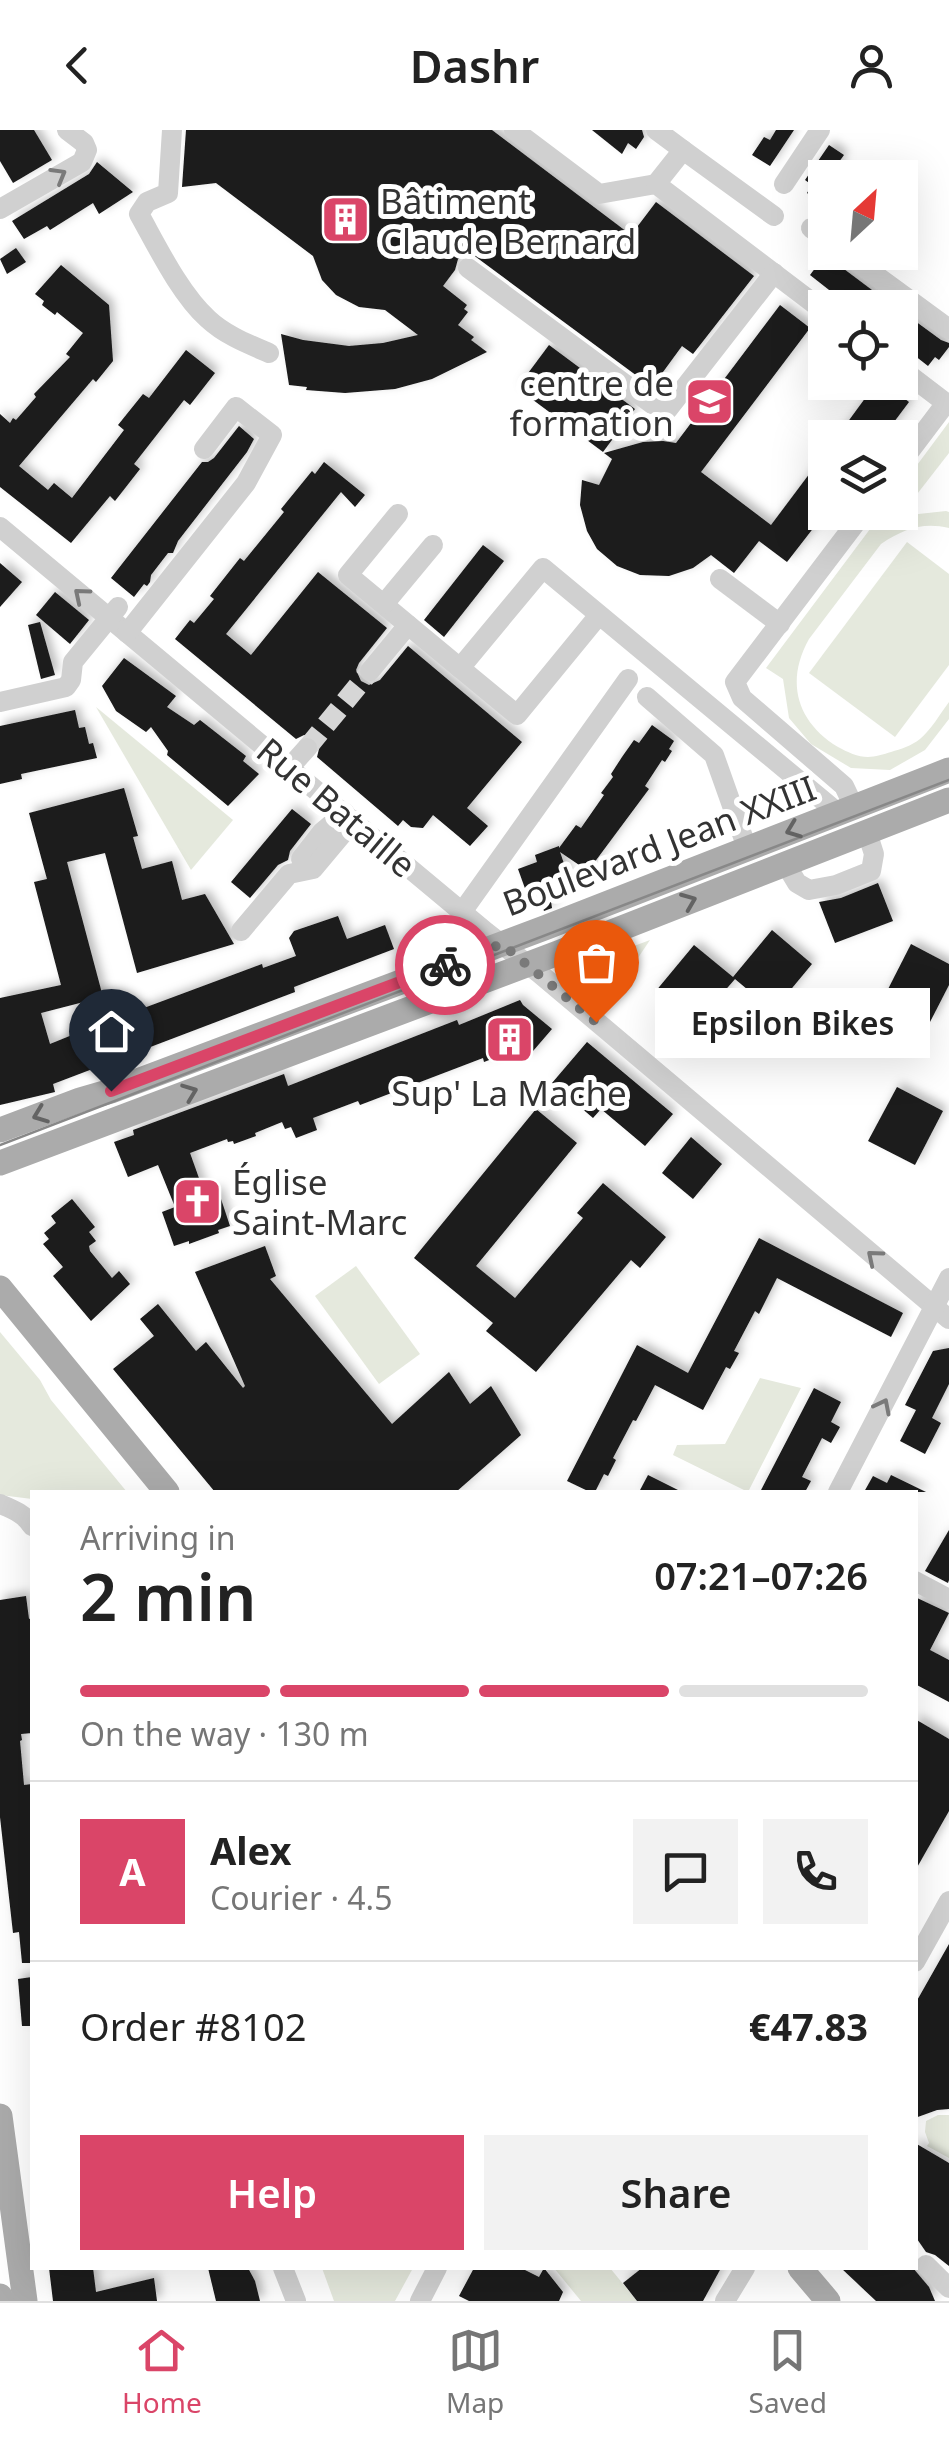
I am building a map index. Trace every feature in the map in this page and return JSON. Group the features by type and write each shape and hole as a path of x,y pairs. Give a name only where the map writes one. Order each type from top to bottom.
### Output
{"main road":[{"name":"Boulevard Jean XXIII","path":"0,1130 502,944 949,770"},
{"name":"Boulevard Jean XXIII","path":"0,1163 527,965 949,800"},
{"path":"0,1288 165,1490"},
{"path":"0,1314 146,1490"},
{"path":"0,2116 2,2159 24,2301"},
{"path":"786,2270 812,2301"},
{"path":"802,2270 828,2301"}],"street":[{"path":"0,209 82,162 84,143 67,130"},
{"path":"172,130 168,193 146,202 139,214 172,274 207,318 239,340 270,354"},
{"path":"514,130 599,194 656,184 682,150"},
{"path":"656,130 774,216"},
{"path":"784,184 820,130"},
{"path":"656,184 808,299"},
{"path":"468,268 652,404 668,409 774,273"},
{"path":"868,270 949,330"},
{"path":"918,381 948,402 918,441"},
{"path":"126,634 246,483 272,434 236,407 204,449"},
{"path":"398,514 348,575 516,715 600,615"},
{"name":"Rue Bataille","path":"0,527 113,613 126,634 942,1313"},
{"path":"846,810 844,786 742,698 735,682 850,530"},
{"path":"384,604 433,545"},
{"path":"460,668 543,568 846,810"},
{"path":"720,579 780,624"},
{"path":"0,702 66,688 73,662 113,613"},
{"path":"370,671 408,624"},
{"path":"462,912 628,679"},
{"path":"647,697 714,755 748,848"},
{"path":"290,768 306,748"},
{"path":"301,858 322,832 350,817"},
{"path":"241,931 288,874 313,869 350,817"},
{"path":"785,863 798,882 810,890 836,886 871,872 874,854 867,832"},
{"path":"839,1490 942,1313 949,1278"},
{"path":"0,1504 30,1523"},
{"path":"0,1522 30,1527"},
{"path":"918,1582 949,1598"},
{"path":"918,1957 949,1901"},
{"path":"926,2266 949,2288"},
{"path":"284,2270 296,2301"},
{"path":"420,2301 436,2270"},
{"path":"725,2301 744,2270"}],"shaded area":[{"path":"949,422 949,453 918,493 918,464"},
{"path":"949,512 949,528 918,528 918,514"},
{"path":"869,530 909,530 881,544 809,639 797,685 804,713 813,726 838,747 868,757 917,741 949,702 949,719 925,750 890,770 851,768 811,744 789,718 783,679 766,668"},
{"path":"907,542 949,574 949,665 895,737 809,673"},
{"path":"96,707 233,820 191,870"},
{"path":"650,940 609,1001 579,978 578,967"},
{"path":"356,1266 420,1354 379,1384 315,1296"},
{"path":"0,1332 125,1490 30,1490 30,1499 0,1495"},
{"path":"760,1378 801,1388 749,1490 673,1455 677,1445 725,1444"},
{"path":"949,2115 949,2158 927,2146 926,2121"},
{"path":"323,2270 412,2270 395,2301 334,2301"},
{"path":"556,2270 612,2270 637,2301 581,2301"}],"building":[{"path":"0,130 34,130 52,160 13,183 0,161"},
{"path":"186,130 492,130 631,235 656,202 754,276 693,354 682,346 652,387 467,254 458,259 443,286 467,305 464,309 468,312 458,325 487,352 432,379 395,389 345,393 306,390 307,387 289,385 281,334 349,346 418,335 385,310 359,307 336,295 322,280 313,256 216,183 182,187"},
{"path":"592,130 642,130 644,137 636,149 628,143 622,154"},
{"path":"776,130 794,130 770,166 752,155 764,137 770,140"},
{"path":"829,145 844,155 840,160 819,160"},
{"path":"97,162 133,192 99,214 93,203 50,230 47,226 24,239 12,221 89,174"},
{"path":"16,248 26,262 7,274 0,259"},
{"path":"61,265 109,305 113,361 19,466 48,490 54,483 72,498 124,430 118,425 143,394 149,398 186,350 215,373 190,405 184,400 134,464 140,469 115,501 110,496 71,543 0,487 0,414 10,423 13,418 16,420 36,397 34,394 70,357 66,354 83,333 42,305 44,301 35,294"},
{"path":"814,270 845,270 872,290 829,290 810,275"},
{"path":"780,305 808,326 701,472 771,525 808,476 808,530 812,530 787,562 759,541 734,573 711,555 693,568 669,576 640,575 617,566 597,549 580,505 582,480 599,485 612,459 604,453 643,442 676,443"},
{"path":"918,323 949,343 939,360 935,357 928,366 918,358"},
{"path":"549,345 635,409 603,452 517,388"},
{"path":"864,400 909,402 896,420 849,420"},
{"path":"239,426 254,439 247,452 178,541 173,553 168,553 147,586 144,584 134,597 111,578 202,462 214,458"},
{"path":"324,462 365,495 355,507 341,492 226,634 251,655 318,572 387,628 359,663 356,670 361,681 369,685 380,680 408,646 522,742 467,808 488,826 470,846 433,815 423,828 411,827 403,820 398,826 317,757 320,745 315,737 304,735 296,739 175,639 190,620 194,623 240,558 244,561 284,512 281,509"},
{"path":"483,545 504,561 444,637 424,620"},
{"path":"0,563 22,582 0,607"},
{"path":"55,592 89,620 70,644 36,615"},
{"path":"40,622 55,675 41,679 28,625"},
{"path":"124,658 176,696 167,707 194,725 200,720 246,756 243,761 259,774 228,806 167,755 151,727 146,732 116,711 102,686"},
{"path":"75,710 79,728 85,727 97,758 21,774 22,779 0,784 0,726"},
{"path":"652,725 674,741 669,749 672,751 665,762 662,760 645,786 649,789 588,871 560,852 570,881 549,888 552,908 544,911 537,891 527,894 518,869 537,862 535,855 559,848 576,825 581,828 604,795 601,793 622,757"},
{"path":"124,788 138,836 133,837 142,869 172,861 182,900 205,894 234,944 137,973 105,853 67,862 103,997 41,1013 50,1044 82,1031 83,1037 111,1026 109,1021 262,964 263,968 296,956 289,938 294,931 338,916 347,939 385,925 394,949 294,987 295,992 53,1084 55,1092 0,1105 0,998 61,985 34,882 47,879 29,813"},
{"path":"292,809 311,824 290,851 288,860 278,865 250,898 231,882"},
{"path":"878,883 893,921 835,943 819,902"},
{"path":"772,930 812,964 773,1011 735,979 695,1025 655,992 694,945 733,977"},
{"path":"911,944 949,964 949,985 930,1022 883,999"},
{"path":"520,1000 552,1029 527,1058 519,1051 514,1058 505,1054 484,1062 483,1058 360,1105 358,1101 313,1118 317,1130 296,1138 291,1127 285,1129 282,1122 234,1144 227,1139 190,1153 205,1195 218,1190 230,1226 189,1244 174,1246 162,1212 175,1207 158,1165 128,1177 114,1142 134,1135 133,1130 284,1074 288,1086 457,1020 459,1025"},
{"path":"587,1042 673,1114 645,1146 601,1109 593,1118 552,1083"},
{"path":"897,1087 943,1111 915,1165 868,1141"},
{"path":"536,1109 577,1143 476,1266 515,1298 583,1218 577,1213 603,1183 666,1237 640,1268 631,1260 536,1372 486,1331 493,1323 414,1258"},
{"path":"691,1137 722,1164 693,1199 662,1173"},
{"path":"72,1199 95,1227 89,1232 96,1241 89,1246 90,1251 112,1278 119,1271 130,1284 91,1321 53,1276 63,1267 43,1244 49,1239 44,1233 56,1223 51,1216"},
{"path":"759,1238 903,1313 891,1337 777,1278 734,1351 739,1353 730,1369 726,1367 703,1410 655,1385 613,1458 616,1460 608,1476 604,1474 596,1490 586,1490 567,1481 637,1345 688,1373"},
{"path":"265,1246 276,1276 270,1279 392,1424 449,1372 470,1404 491,1386 521,1435 458,1490 213,1490 113,1369 154,1336 140,1319 158,1304 196,1351 206,1342 245,1386 195,1272"},
{"path":"949,1348 949,1384 932,1418 941,1423 925,1454 900,1441 916,1410 905,1405 933,1351"},
{"path":"814,1388 841,1402 831,1422 840,1427 831,1443 822,1438 802,1477 811,1481 806,1490 761,1490"},
{"path":"648,1475 678,1490 640,1490"},
{"path":"891,1475 926,1492 865,1490 873,1476 887,1483"},
{"path":"949,1530 949,1580 948,1583 925,1571"},
{"path":"26,1596 30,1619 30,1733 21,1734 20,1741 24,1785 30,1784 30,1963 22,1963 19,1932 13,1933 0,1817 0,1600"},
{"path":"918,1598 949,1613 930,1650 949,1660 949,1702 918,1686"},
{"path":"918,1721 949,1739 949,1811 918,1866"},
{"path":"949,1944 949,2109 918,2117 918,1999"},
{"path":"30,1977 30,2026 22,2026 18,1979"},
{"path":"918,2145 949,2163 949,2266 926,2252 918,2240"},
{"path":"49,2270 93,2270 96,2292 154,2278 157,2301 53,2301"},
{"path":"208,2270 249,2270 260,2301 216,2301"},
{"path":"473,2270 525,2270 539,2277 546,2270 563,2292 559,2301 469,2301 459,2296"},
{"path":"639,2270 720,2270 703,2301 637,2301 623,2283"},
{"path":"843,2270 915,2270 935,2301 876,2301"}],"tunnel":[{"path":"307,748 370,671"}],"tram line":[{"path":"0,1145 949,780"}],"way so far":[{"path":"445,965 502,944 596,1022"}],"place":[{"name":"Bâtiment Claude Bernard","path":"345,220"},
{"name":"centre de formation","path":"709,402"},
{"name":"Epsilon Bikes","path":"596,1022"},
{"name":"Sup' La Mache","path":"509,1040"},
{"name":"Église Saint-Marc","path":"197,1201"}],"route":[{"path":"111,1091 445,965"}]}
